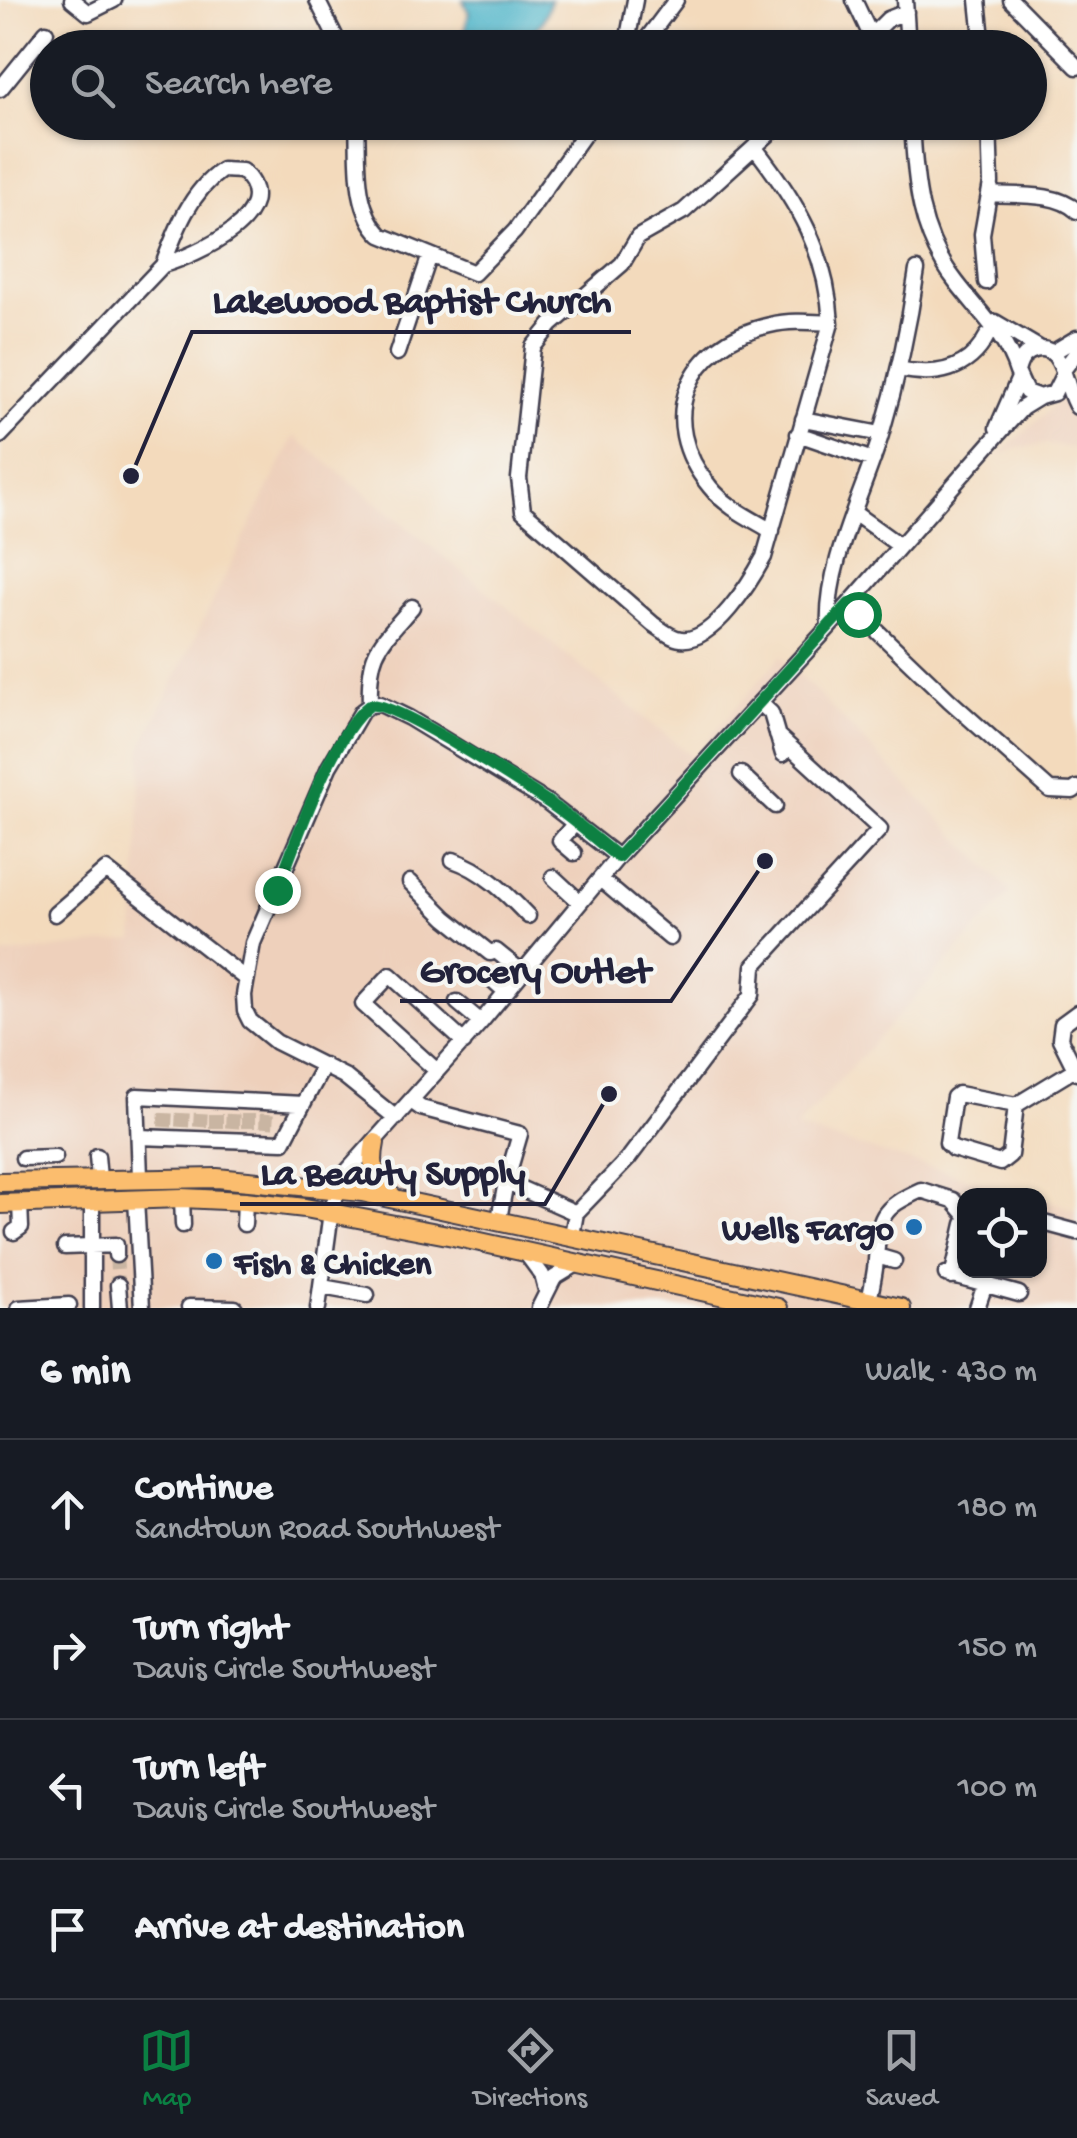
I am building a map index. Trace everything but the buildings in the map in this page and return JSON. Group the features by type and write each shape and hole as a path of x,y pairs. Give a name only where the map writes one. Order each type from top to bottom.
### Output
{"main road":[{"path":"374,1143 376,1177 383,1190 394,1198"},
{"path":"0,1182 246,1179 337,1189 499,1219 901,1308"},
{"path":"0,1204 64,1209 92,1200 182,1198 331,1212 775,1308"}],"street":[{"path":"72,0 88,13 114,0"},
{"path":"316,0 332,30"},
{"path":"629,30 635,0"},
{"path":"654,30 676,0"},
{"path":"854,0 863,30"},
{"path":"978,0 980,30"},
{"path":"1011,0 1041,30"},
{"path":"877,30 906,6"},
{"path":"1047,37 1077,67"},
{"path":"0,89 30,52"},
{"path":"358,140 362,202 373,228 381,236 474,273 515,231 580,140"},
{"path":"755,148 791,199 822,259 831,324 764,557 740,595 710,626 685,640 670,636 653,624 523,510 520,478 533,347 551,326 622,264 638,237 684,210 763,140"},
{"path":"913,140 916,191 924,224 943,264 1006,344 1026,392 1075,404"},
{"path":"986,282 982,234 990,194 988,140"},
{"path":"0,436 163,265 202,186 222,170 242,171 256,195 241,223 209,246 163,265"},
{"path":"990,194 1051,199 1066,203 1077,212"},
{"path":"397,353 430,255"},
{"path":"829,627 828,606 899,368 917,270"},
{"path":"983,312 1016,336 1049,352 1064,371 1075,404"},
{"path":"772,531 723,500 700,472 684,442 684,395 702,363 736,338 788,322 831,324"},
{"path":"899,368 920,373 949,370 974,356 988,336"},
{"path":"984,450 1017,376 1018,364 1029,352 1049,352 1077,338"},
{"path":"318,1308 331,1212 342,1177 464,1042 618,857 829,627 1022,408 1059,388 1064,371 1077,352"},
{"path":"801,427 881,434"},
{"path":"801,427 873,460"},
{"path":"854,513 900,546"},
{"path":"849,604 922,676 1050,790 1077,788"},
{"path":"396,1118 324,1065 276,1042 250,1022 245,1010 246,979 254,944 329,767 351,727 370,705 369,671 377,646 412,607"},
{"path":"760,703 771,713 783,754"},
{"path":"370,705 380,704 409,718 548,802 618,857"},
{"path":"572,1235 576,1213 628,1159 752,995 754,966 880,829 777,735"},
{"path":"741,774 775,806"},
{"path":"574,853 560,841 575,823"},
{"path":"453,860 478,871 528,916"},
{"path":"55,914 106,870 246,979"},
{"path":"553,878 580,902"},
{"path":"600,879 670,938"},
{"path":"410,882 490,954 496,951 522,972"},
{"path":"437,1071 363,1004 390,975 464,1042"},
{"path":"490,977 506,992"},
{"path":"457,1002 481,1022"},
{"path":"1016,1105 1010,1154 1005,1161 1000,1163 953,1149 948,1143 954,1098 958,1094 1016,1105 1076,1070 1060,1039 1062,1024 1077,1013"},
{"path":"139,1137 165,1133 265,1134 283,1142 324,1065"},
{"path":"140,1178 137,1096 183,1104 303,1104"},
{"path":"411,1101 421,1108 520,1134 499,1219"},
{"path":"97,1156 99,1178"},
{"path":"37,1180 30,1158 55,1157"},
{"path":"506,1182 576,1213"},
{"path":"869,1301 878,1224 885,1213 922,1190 957,1205"},
{"path":"182,1198 183,1225"},
{"path":"136,1199 142,1308"},
{"path":"92,1200 92,1308"},
{"path":"244,1224 245,1201"},
{"path":"14,1232 21,1227 20,1203"},
{"path":"1047,1224 1077,1232"},
{"path":"66,1247 116,1250"},
{"path":"957,1248 949,1275 957,1278"},
{"path":"524,1252 542,1275 546,1290"},
{"path":"877,1256 894,1262"},
{"path":"538,1308 560,1272 577,1264"},
{"path":"958,1278 1019,1294"},
{"path":"977,1308 988,1278"},
{"path":"118,1285 120,1308"},
{"path":"322,1287 367,1295"},
{"path":"19,1308 69,1304"},
{"path":"189,1308 235,1308"}],"shaded area":[{"path":"1077,364 1077,449 1047,444 1016,448 997,457 1054,406 1073,383"},
{"path":"294,436 693,757 781,656 1011,892 796,1128 1002,1188 957,1188 957,1278 1047,1278 1047,1201 1077,1210 1077,1308 0,1308 0,955 134,940 142,746"}],"water":[{"path":"463,0 551,0 534,30 465,30 469,13"}],"tunnel":[{"path":"165,1127 166,1109"},
{"path":"182,1127 183,1109"},
{"path":"200,1127 201,1109"},
{"path":"216,1110 216,1128"},
{"path":"232,1128 233,1110"},
{"path":"248,1110 248,1128"},
{"path":"266,1128 267,1111"},
{"path":"116,1255 118,1285"}],"place":[{"name":"Lakewood Baptist Church","path":"131,476"},
{"name":"Grocery Outlet","path":"765,861"},
{"name":"La Beauty Supply","path":"609,1094"},
{"name":"Wells Fargo","path":"914,1227"},
{"name":"Fish & Chicken","path":"214,1261"}],"route":[{"path":"277,890 329,767 351,727 370,705 380,704 409,718 548,802 618,857 849,604 858,614"}]}
